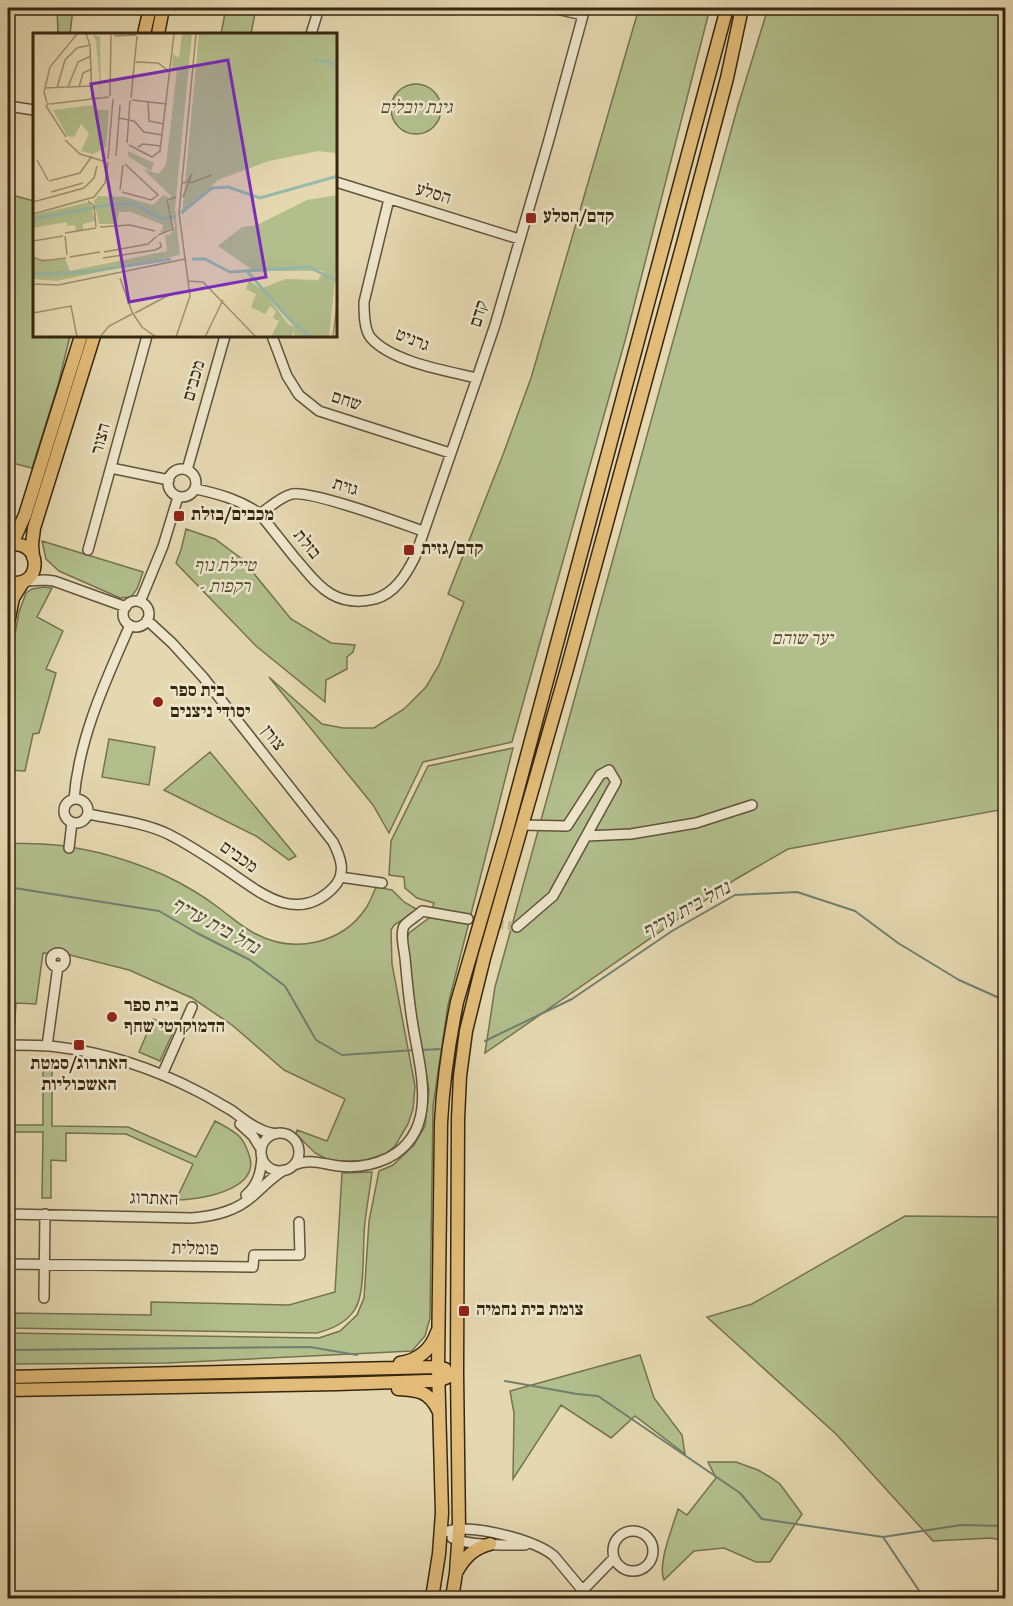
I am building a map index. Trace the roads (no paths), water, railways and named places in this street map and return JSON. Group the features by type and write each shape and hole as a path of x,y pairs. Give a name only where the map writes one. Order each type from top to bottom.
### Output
{"main road":[{"path":"144,33 150,8"},
{"path":"158,33 163,8"},
{"path":"432,1599 441,1533 438,1367 442,1107 457,1002 507,830 727,8"},
{"path":"452,1599 458,1535 457,1165 460,1076 466,1031 687,228 727,78 742,8"},
{"path":"8,545 16,535 25,515 80,338"},
{"path":"8,623 13,598 33,573 34,528 93,338"},
{"path":"8,545 15,544 27,548 34,559"},
{"path":"8,582 17,584 25,581"},
{"path":"361,1369 415,1359 422,1355 432,1343 439,1325"},
{"path":"8,1377 438,1367 457,1373"},
{"path":"8,1390 438,1381 457,1373"},
{"path":"337,1384 422,1392 432,1399 439,1412"},
{"path":"456,1572 463,1561 476,1549 490,1544"}],"street":[{"path":"311,33 319,8"},
{"path":"552,8 584,11"},
{"name":"קדם","path":"363,602 385,596 399,583 408,570 423,531 477,378 548,143 584,11"},
{"path":"8,106 33,110"},
{"name":"הסלע","path":"338,183 519,239"},
{"name":"גרניט","path":"389,199 364,302 364,318 370,337 385,350 404,359 477,378"},
{"name":"הצור","path":"88,550 146,338"},
{"name":"מכבים","path":"187,470 224,338"},
{"name":"שחם","path":"273,338 287,376 299,395 319,411 450,453"},
{"path":"111,468 168,480"},
{"path":"187,470 196,480 196,489 188,496 178,497 170,490 168,480 174,472 187,470"},
{"name":"בזלת","path":"196,489 218,494 249,506 260,514 312,579 331,594 350,602 363,602"},
{"name":"גזית","path":"260,514 291,494 300,494 335,502 423,531"},
{"path":"140,602 164,546 178,497"},
{"path":"34,559 41,570 54,581"},
{"path":"25,581 54,581 126,607"},
{"path":"132,602 140,602 148,608 147,621 139,626 130,625 124,615 126,607 132,602"},
{"name":"צורן","path":"147,621 172,643 203,677 333,842 340,857 342,867 340,877"},
{"path":"74,799 77,768 84,744 114,661 130,625"},
{"path":"518,927 553,896 615,782 609,770 600,775 567,826 522,825"},
{"path":"81,799 87,805 88,814 79,823 72,822 66,818 64,810 69,801 81,799"},
{"path":"586,836 632,834 685,825 752,805"},
{"name":"מכבים","path":"88,814 130,822 166,833 204,855 262,894 284,904 311,903 327,894 337,884 340,877"},
{"path":"69,848 72,822"},
{"path":"340,877 382,883"},
{"path":"8,1051 85,1056 144,1073 198,1097 233,1118 253,1136 268,1167 274,1170 284,1170 309,1161 337,1166 357,1166 375,1162 396,1152 409,1139 420,1119 424,1095 404,955 402,934 405,924 422,911 468,919"},
{"path":"47,1046 58,966"},
{"path":"162,1075 192,1007"},
{"path":"8,1045 72,1049 105,1056 162,1075 215,1101 264,1132 290,1136 302,1151 319,1162"},
{"path":"261,1153 263,1143 275,1134"},
{"path":"294,1165 299,1153 297,1144"},
{"name":"האתרוג","path":"8,1211 188,1212 219,1209 238,1201 250,1191 258,1180 261,1153"},
{"name":"האתרוג","path":"8,1211 192,1218 210,1216 239,1206 271,1178 284,1170"},
{"path":"44,1298 45,1214"},
{"name":"פומלית","path":"44,1264 253,1267 254,1255 300,1255 299,1222"},
{"path":"8,1264 44,1264"},
{"path":"441,1533 498,1534 547,1550 586,1594 615,1558 614,1546 620,1536 626,1532 638,1532 650,1542 651,1559 642,1568 629,1570 622,1567 615,1558"},
{"path":"458,1535 490,1544 533,1545"}],"waterway":[{"name":"נחל בית עריף","path":"8,887 159,911 250,960 285,986 316,1040 342,1055 415,1050"},
{"name":"נחל בית עריף","path":"485,1041 572,999 672,931 735,895 797,892 855,911 898,943 959,980 1006,1001"},
{"name":"נחל בית עריף","path":"420,1050 442,1049"},
{"path":"8,1350 310,1347 357,1355"},
{"path":"505,1381 598,1396 740,1493 762,1519 883,1537 961,1525 1006,1526"},
{"path":"883,1537 924,1598"}],"tunnel":[{"path":"468,919 517,927"}],"place":[{"name":"קדם/הסלע","path":"531,218"},
{"name":"מכבים/בזלת","path":"179,516"},
{"name":"קדם/גזית","path":"409,550"},
{"name":"בית ספר יסודי ניצנים","path":"158,702"},
{"name":"בית ספר הדמוקרטי שחף","path":"112,1017"},
{"name":"האתרוג/סמטת האשכוליות","path":"79,1045"},
{"name":"צומת בית נחמיה","path":"464,1311"}],"park label":[{"name":"גינת יובלים","path":"416,109"},
{"name":"טיילת נוף - רקפות","path":"225,577"},
{"name":"יער שוהם","path":"802,640"}]}
